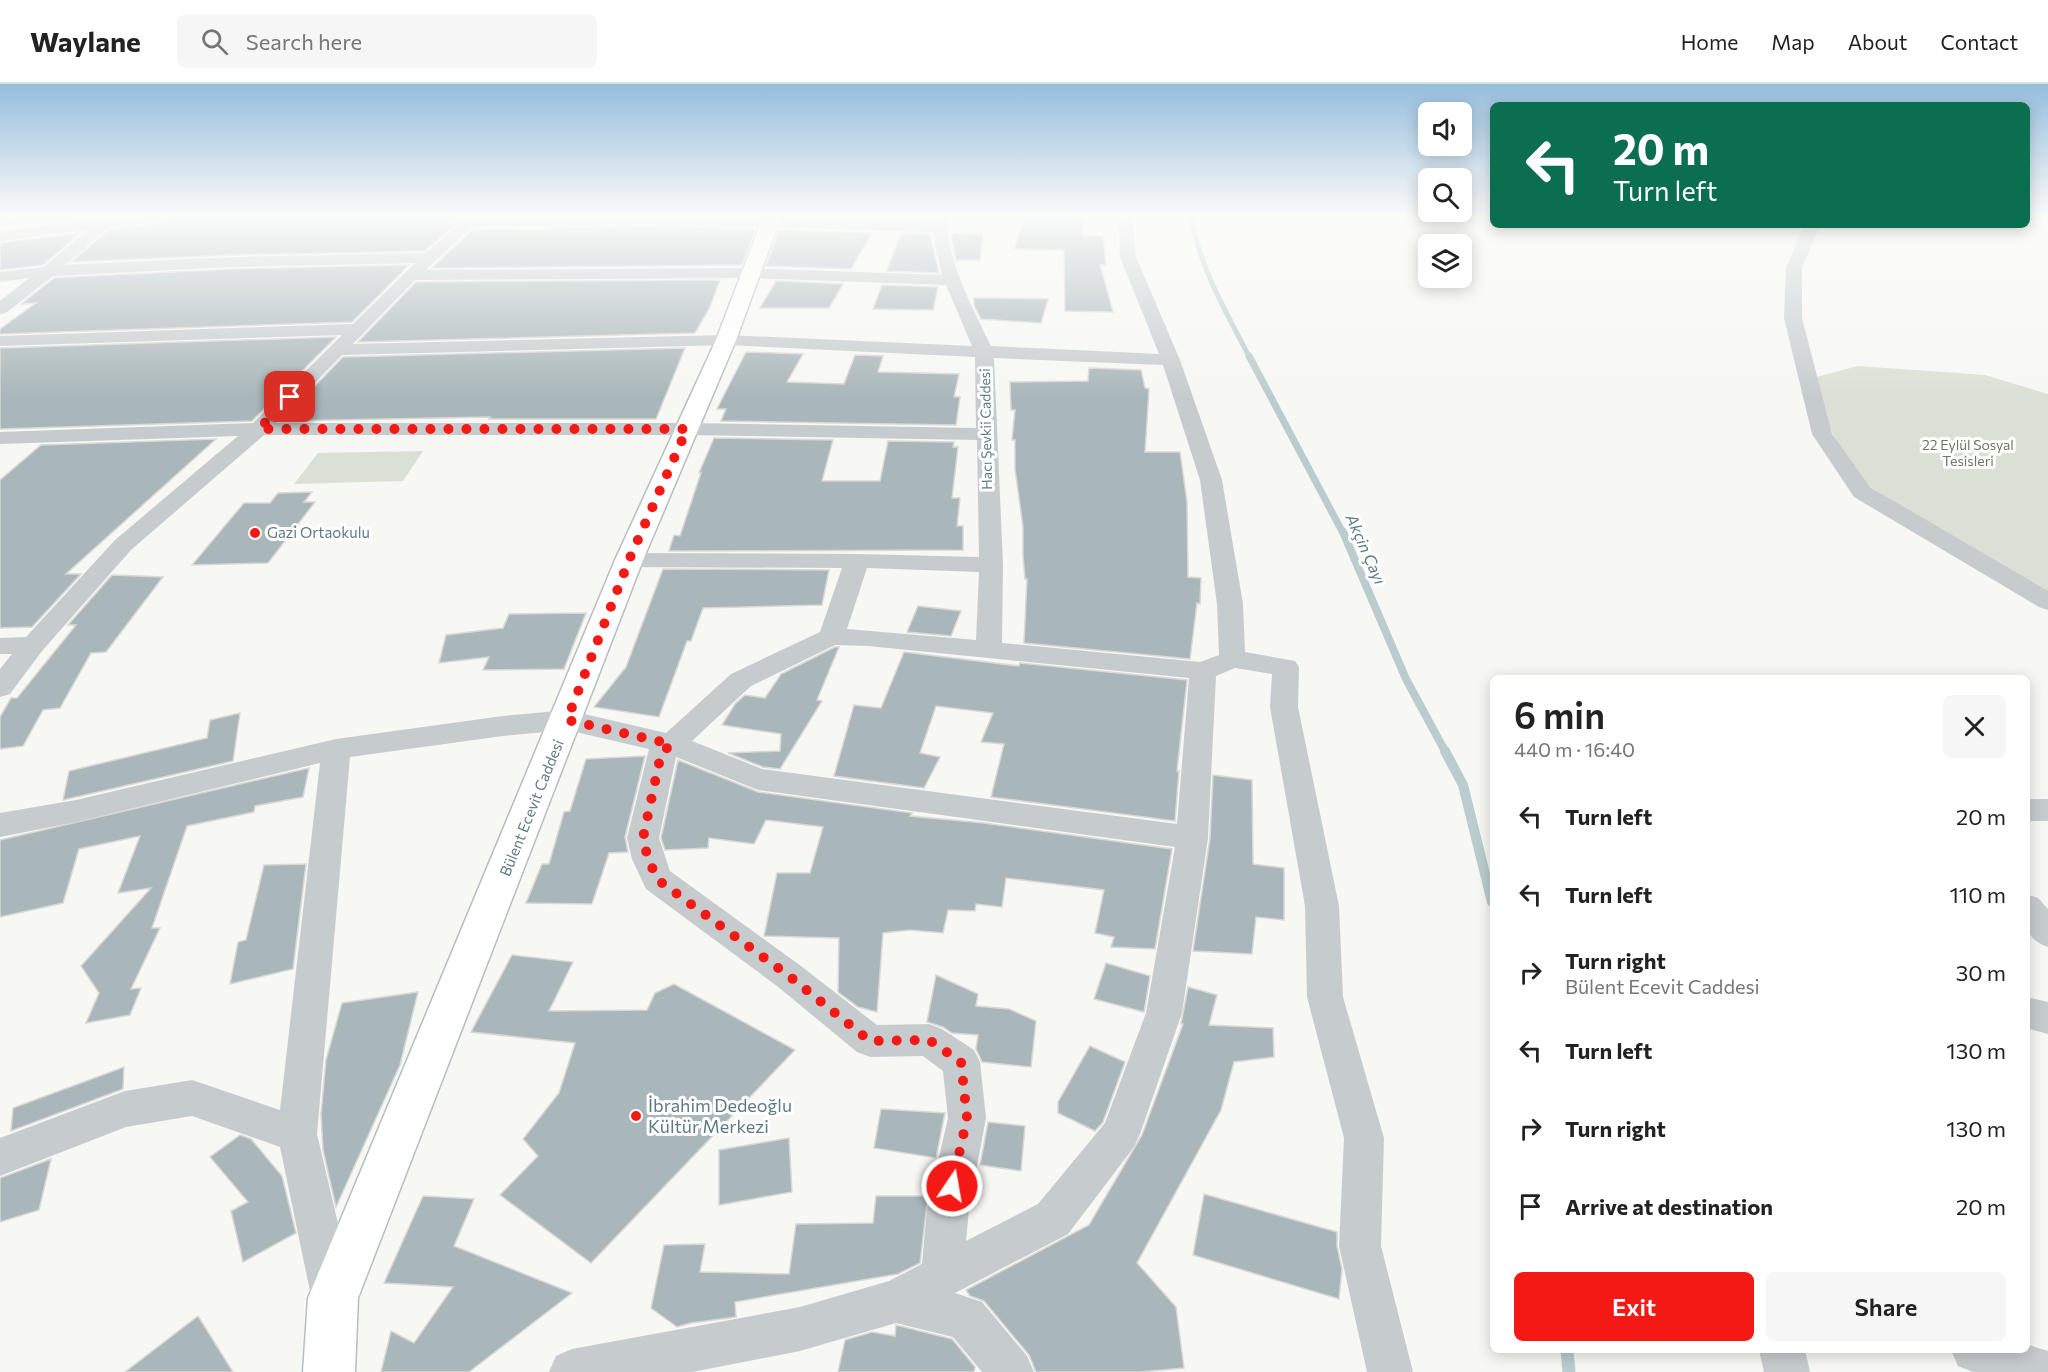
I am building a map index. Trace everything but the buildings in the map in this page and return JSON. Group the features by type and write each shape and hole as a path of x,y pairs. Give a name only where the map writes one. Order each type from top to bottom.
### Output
{"main road":[{"name":"Bülent Ecevit Caddesi","path":"329,1372 333,1298 567,720 629,560 726,340 749,277"}],"street":[{"path":"0,309 41,277"},
{"path":"0,688 33,645 123,545 259,429 409,277"},
{"path":"869,277 952,280"},
{"path":"572,1372 800,1329 896,1301 1053,1219 1120,1134 1164,1013 1217,665 1230,604 1211,480 1171,360 1136,277"},
{"path":"1794,277 1793,318 1822,434 1862,492 2048,602"},
{"name":"Hacı Şevkii Caddesi","path":"952,280 984,351 991,565 989,651"},
{"path":"0,341 358,329"},
{"path":"336,350 726,340 1171,360"},
{"path":"0,438 259,429 687,429 986,434"},
{"path":"0,459 25,437"},
{"path":"629,560 857,561 991,565"},
{"path":"831,637 857,561"},
{"path":"942,1277 948,1209 967,1118 961,1062 929,1040 870,1041 789,976 658,880 648,859 643,838 661,754 741,680 831,637 868,638 989,651 1286,667 1284,707 1322,906 1325,997 1364,1138 1360,1246 1390,1372"},
{"path":"0,646 33,645"},
{"path":"0,825 75,811 336,749 503,726 567,720 671,744 758,779 1192,838"},
{"path":"333,1298 297,1134 336,749"},
{"path":"2030,810 2048,810"},
{"path":"2030,912 2048,933"},
{"path":"2030,1013 2048,1017"},
{"path":"0,1157 125,1109 192,1098 297,1134"},
{"path":"896,1301 966,1318 1011,1372"},
{"path":"1783,1353 1787,1372"},
{"path":"1984,1353 2044,1372"}],"green space":[{"name":"22 Eylül Sosyal Tesisleri","path":"1858,366 1985,375 2048,394 2048,596 1850,474 1809,379"},
{"path":"423,451 403,481 294,484 318,453"}],"waterway":[{"name":"Akçin Çayı","path":"1209,277 1250,358"},
{"name":"Akçin Çayı","path":"1249,356 1343,533"},
{"name":"Akçin Çayı","path":"1343,532 1406,679 1446,753"},
{"name":"Akçin Çayı","path":"1445,751 1463,785 1490,894"},
{"name":"Akçin Çayı","path":"1567,1353 1569,1372"}],"place":[{"name":"Gazi Ortaokulu","path":"255,533"},
{"name":"İbrahim Dedeoğlu Kültür Merkezi","path":"636,1116"}],"route":[{"path":"290,397 259,429 687,429 629,560 567,720 671,744 661,754 653,782 643,838 648,859 658,880 789,976 870,1041 929,1040 961,1062 967,1118 952,1186"}]}
